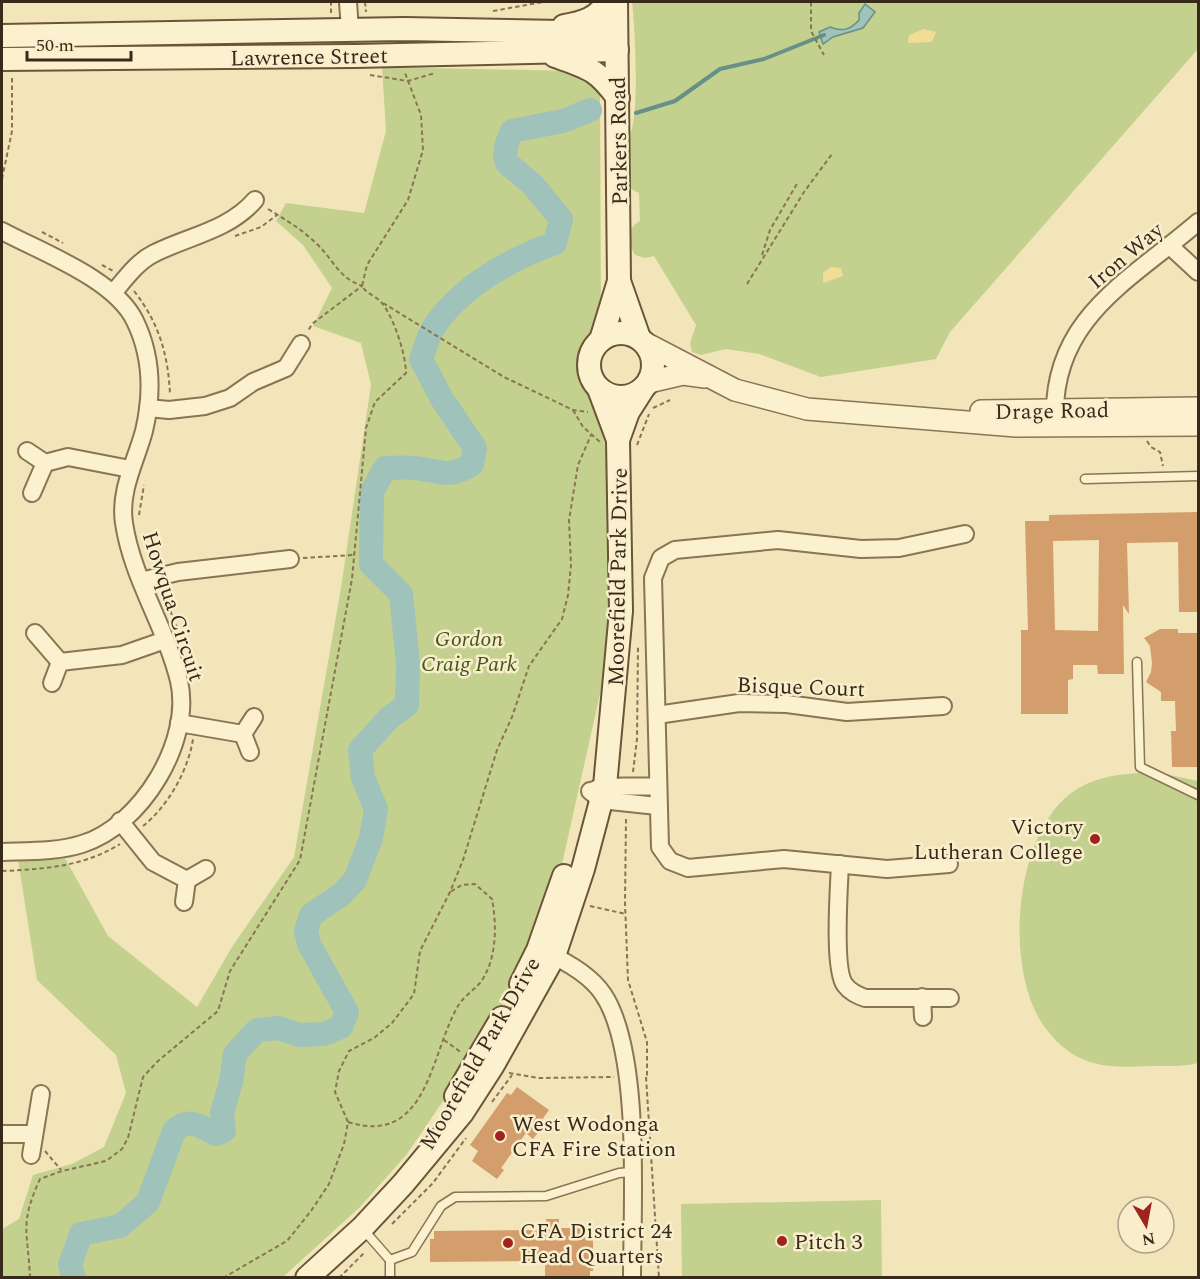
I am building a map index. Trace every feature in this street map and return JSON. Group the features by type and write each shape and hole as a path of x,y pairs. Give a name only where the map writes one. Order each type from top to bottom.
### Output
{"main road":[{"path":"542,41 589,20 601,11 607,2"},
{"name":"Parkers Road","path":"601,340 619,280 616,2"},
{"name":"Lawrence Street","path":"2,36 350,30 542,41 617,41"},
{"path":"350,30 355,56"},
{"name":"Lawrence Street","path":"7,68 404,55 542,41"},
{"path":"542,41 596,72 605,79 618,98"},
{"name":"Parkers Road","path":"619,280 642,341"},
{"path":"620,333 642,341 652,358 647,394 628,412 618,440 599,389 590,373 589,364 595,347 601,340 620,333"},
{"path":"599,389 620,397 647,394"},
{"name":"Moorefield Park Drive","path":"307,1278 362,1228 403,1184 486,1062 528,973 546,953 571,902 598,792 604,734 613,714 621,611 618,440"},
{"name":"Moorefield Park Drive","path":"546,953 598,792"}],"street":[{"path":"348,2 350,30"},
{"path":"113,293 130,273 152,254 206,234 245,211 255,200"},
{"name":"Iron Way","path":"1054,418 1063,361 1076,335 1113,289 1198,222"},
{"name":"Howqua Circuit","path":"2,231 113,293 134,318 148,354 151,390 144,431 130,469 123,504 124,523 141,581 180,683 179,723 172,752 154,787 120,821 83,844 50,850 2,852"},
{"path":"1170,246 1198,272"},
{"name":"Drage Road","path":"642,341 686,362 706,377 735,390 807,409 843,414 906,417 935,411 1198,425"},
{"path":"148,408 169,410 206,406 230,398 252,382 286,368 300,344"},
{"name":"Drage Road","path":"647,394 683,374 706,377"},
{"name":"Drage Road","path":"1054,418 1198,408"},
{"path":"27,451 45,463 68,457 130,469"},
{"path":"32,493 45,463"},
{"path":"949,864 886,869 784,859 681,867 670,861 662,852 657,806 653,578 656,566 666,555 675,550 778,540 861,549 899,548 965,534"},
{"path":"141,581 178,572 290,559"},
{"path":"35,633 60,662"},
{"path":"60,662 122,655 165,640"},
{"path":"52,683 60,662"},
{"name":"Bisque Court","path":"657,721 758,703 847,712 944,706"},
{"path":"243,734 254,717"},
{"path":"179,723 243,734"},
{"path":"243,734 250,752"},
{"path":"630,796 657,786"},
{"path":"598,792 630,796 657,806"},
{"path":"120,821 153,862 187,880"},
{"path":"840,864 839,968 845,985 853,993 864,998 950,998"},
{"path":"187,880 206,869"},
{"path":"184,902 187,880"},
{"path":"546,953 588,978 604,995 622,1041 628,1077 632,1172 632,1278"},
{"path":"922,997 923,1017"},
{"path":"2,1134 32,1144 41,1094"}],"lane":[{"path":"1084,479 1198,476"},
{"path":"1137,662 1140,766 1198,795"},
{"path":"390,1260 411,1252 441,1206 454,1197 546,1196 619,1173 632,1172"},
{"path":"362,1228 390,1260 390,1278"}],"path":[{"path":"331,13 332,2"},
{"path":"365,2 366,12"},
{"path":"488,12 543,2"},
{"path":"811,2 811,31 824,56"},
{"path":"300,344 312,324 362,286 367,265 408,200 423,150 421,116 405,74 404,55"},
{"path":"2,179 12,131 7,68"},
{"path":"761,258 777,239 804,192 832,154"},
{"path":"747,284 761,258 770,230 798,182"},
{"path":"255,200 295,225 320,247 347,280 362,286 365,292 504,377 573,410 606,412"},
{"path":"30,1278 25,1230 27,1208 40,1179 62,1171 106,1161 122,1149 128,1138 143,1077 158,1061 218,1011 230,971 300,860 354,555 366,428 375,402 406,373 406,362 394,326 380,301"},
{"path":"638,456 638,444 648,423 647,394"},
{"path":"223,1278 287,1241 329,1184 344,1144 348,1122 335,1092 339,1071 349,1051 374,1038 392,1023 414,994 420,951 450,892 497,750 512,717 529,666 562,619 568,595 571,566 569,520 578,465 591,435"},
{"path":"1147,436 1148,445 1162,455 1163,477"},
{"path":"290,559 354,555"},
{"path":"638,644 637,726 630,796 626,914 628,980 647,1042 646,1077 659,1278"},
{"path":"637,726 657,721"},
{"path":"348,1122 360,1126 380,1126 395,1122 415,1105 424,1091 458,1005 480,982 488,966 496,931 492,899 475,884 462,885 450,892"},
{"path":"571,902 626,914"},
{"path":"444,1040 462,1053 511,1074 540,1078 646,1077"},
{"path":"32,1144 50,1154 62,1171"}],"green space":[{"path":"632,2 1198,2 1198,49 950,332 936,359 821,377 759,354 726,349 701,355 692,352 690,343 696,325 654,256 645,258 635,255 630,241 630,232 640,221 639,193 631,189 629,183 629,137 635,112 636,93"},
{"name":"Gordon Craig Park","path":"382,67 576,71 600,91 601,319 582,345 580,365 582,386 597,408 606,449 611,540 606,667 562,864 492,1029 407,1154 360,1207 283,1277 2,1277 2,1229 19,1219 33,1175 72,1164 104,1147 126,1093 116,1055 37,980 18,860 65,858 108,936 197,1007 232,947 294,857 341,588 371,385 361,343 313,326 332,288 303,245 276,221 286,203 364,213 386,131"},
{"path":"1156,772 1198,781 1198,1063 1176,1066 1108,1066 1082,1059 1058,1043 1047,1030 1033,1006 1024,976 1020,943 1021,908 1026,873 1036,841 1051,814 1070,794 1100,779"},
{"name":"Pitch 3","path":"881,1200 882,1277 682,1277 681,1204"}],"sand":[{"path":"924,29 936,32 932,42 908,43 909,35"},
{"path":"831,267 841,268 843,276 823,283 823,273"}],"water":[{"path":"865,4 875,12 863,28 833,37 823,44 819,32 830,27 842,30 852,26 859,20 859,13"}],"building":[{"path":"1198,512 1198,612 1179,612 1178,542 1127,543 1129,614 1123,605 1124,674 1098,674 1097,665 1073,665 1073,679 1068,680 1068,714 1021,714 1021,630 1028,630 1025,521 1049,521 1049,515","holes":["1099,540 1098,631 1055,630 1053,541"]},
{"path":"1160,629 1178,629 1178,633 1198,633 1198,767 1172,767 1171,731 1176,731 1175,701 1161,701 1161,692 1146,682 1152,663 1150,646 1144,638"},
{"name":"West Wodonga CFA Fire Station","path":"517,1087 549,1110 537,1127 540,1130 533,1139 526,1133 501,1168 504,1170 497,1179 472,1161 478,1151 470,1145 507,1093 511,1095"},
{"path":"546,1219 559,1219 559,1228 581,1228 581,1237 593,1237 593,1271 590,1271 590,1277 545,1277 545,1261 430,1262 430,1239 434,1239 434,1231 546,1230"}],"waterway":[{"path":"636,113 675,101 720,69 764,59 824,35"},
{"path":"74,1278 70,1265 81,1234 120,1226 148,1202 174,1131 185,1124 195,1124 216,1134 224,1131 222,1113 231,1082 235,1054 257,1030 278,1028 300,1035 324,1034 341,1027 347,1012 309,944 306,931 311,915 342,894 355,880 371,838 376,809 363,778 360,750 389,718 407,705 408,664 401,594 371,564 372,492 385,468 410,468 450,473 472,464 475,448 442,399 421,359 433,328 457,299 504,266 555,243 561,219 532,184 507,163 505,156 507,143 512,131 563,121 590,110"}],"place":[{"name":"Victory Lutheran College","path":"1095,839"},
{"name":"West Wodonga CFA Fire Station","path":"500,1136"},
{"name":"Pitch 3","path":"782,1241"},
{"name":"CFA District 24 Head Quarters","path":"508,1243"}]}
